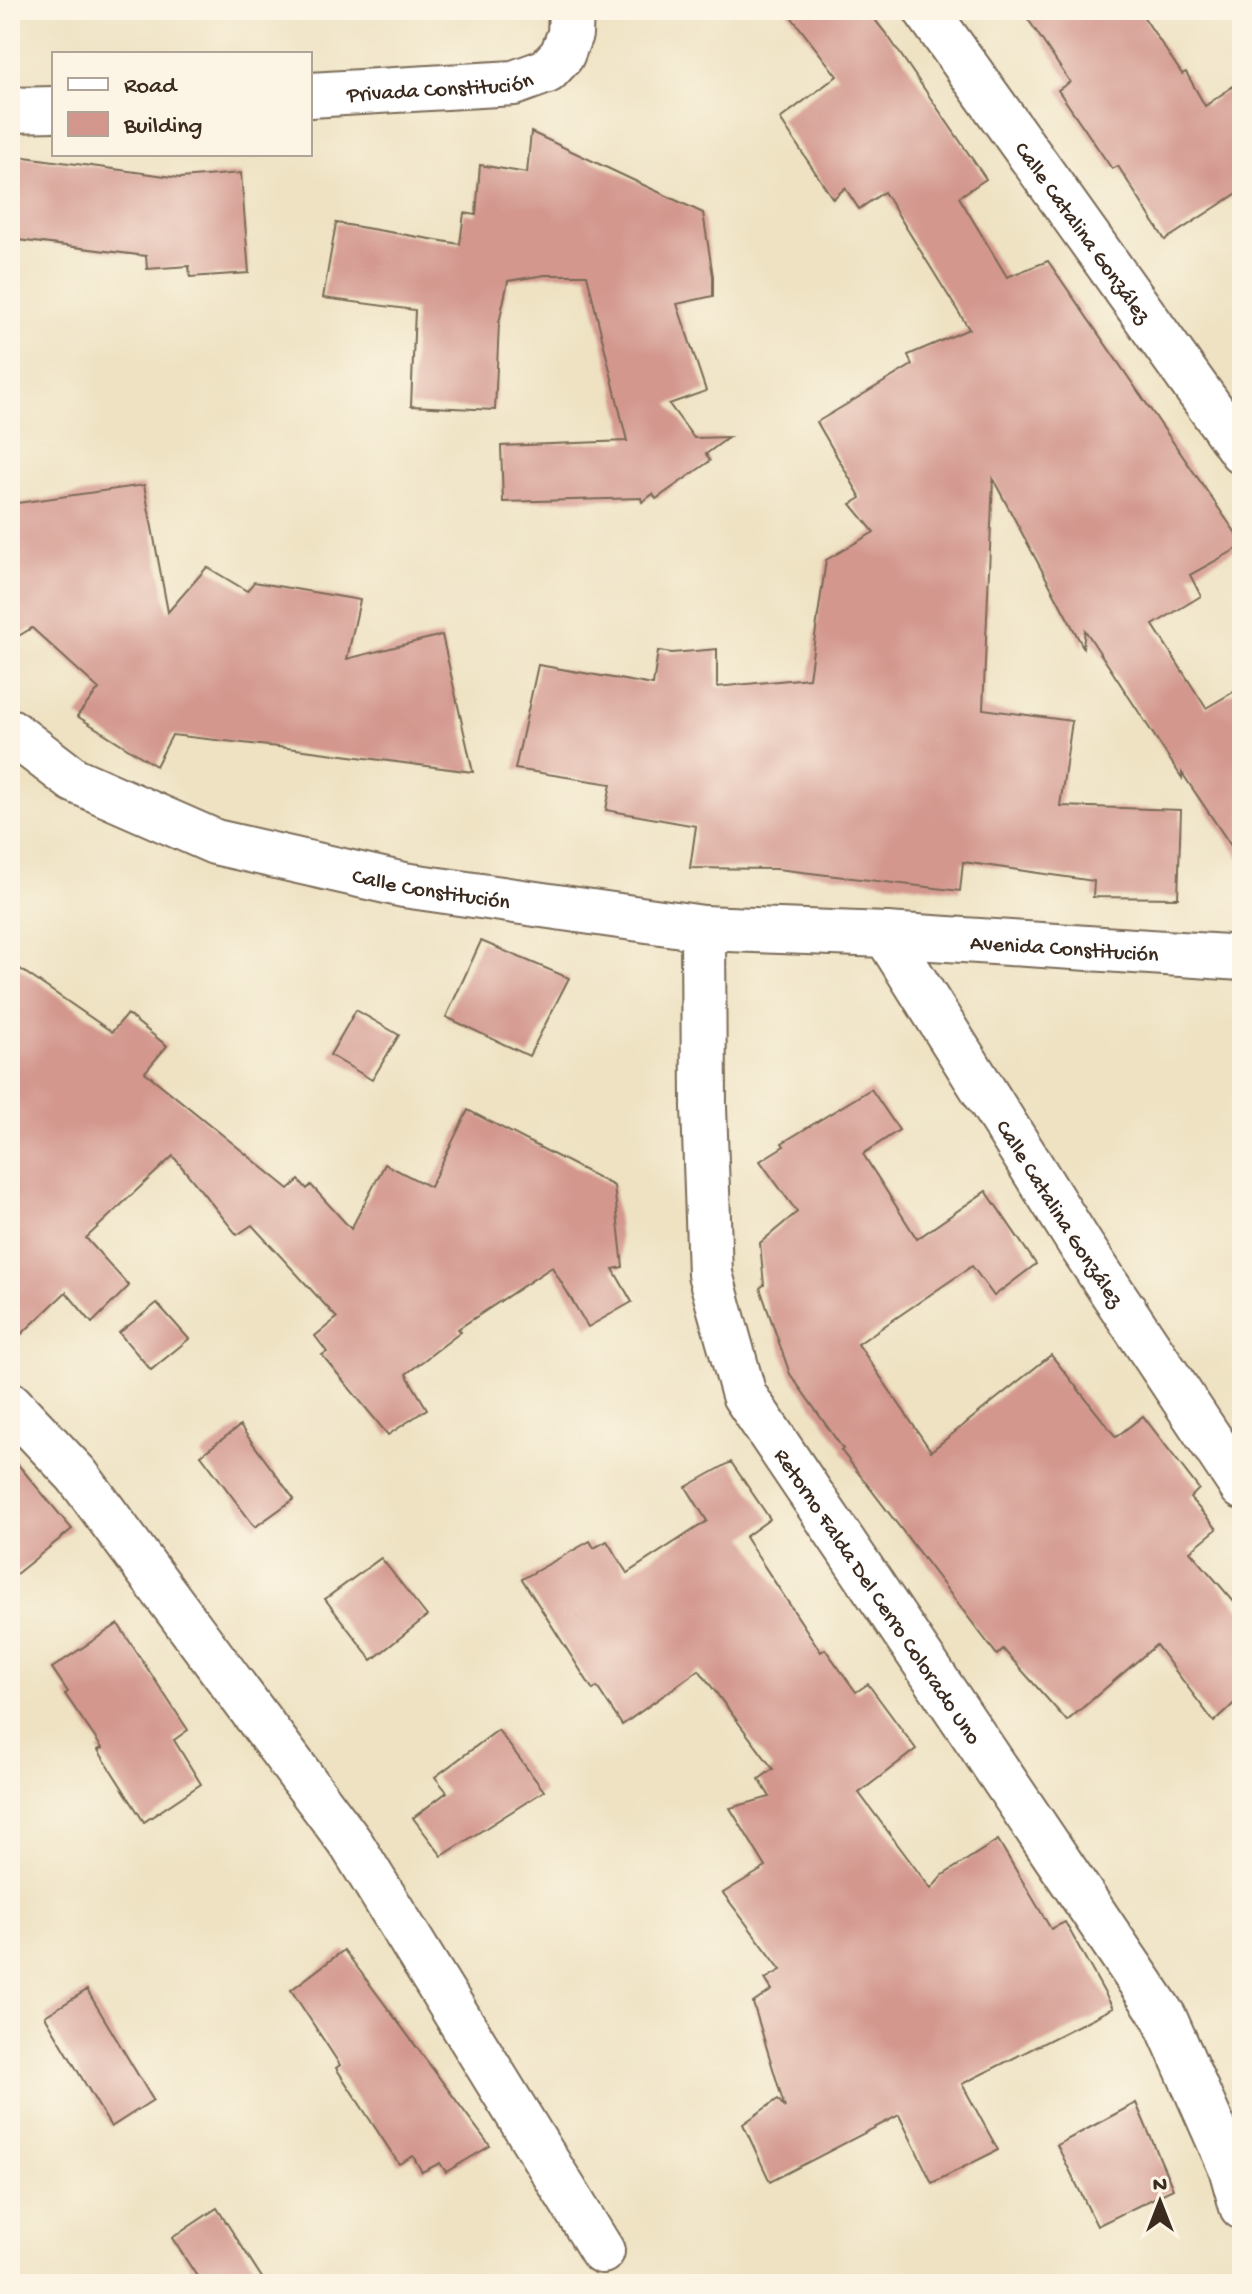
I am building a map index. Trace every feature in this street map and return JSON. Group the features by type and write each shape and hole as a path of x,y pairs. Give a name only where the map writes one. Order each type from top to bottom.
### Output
{"street":[{"name":"Privada Constitución","path":"312,95 514,83 547,71 562,55 570,34 571,10"},
{"name":"Calle Catalina González","path":"926,10 1242,452"},
{"path":"10,110 52,109"},
{"name":"Calle Constitución","path":"10,731 74,780 215,842 404,885 703,928 886,935"},
{"name":"Retorno Falda Del Cerro Colorado Uno","path":"703,928 704,1107 710,1274 744,1395 1164,2017 1231,2168 1242,2207"},
{"name":"Calle Catalina González","path":"886,935 1082,1247 1242,1487"},
{"name":"Avenida Constitución","path":"886,935 1242,958"},
{"path":"10,1404 77,1475 352,1845 602,2251"}],"building":[{"path":"786,10 867,10 986,179 959,197 1007,277 1048,261 1242,542 1242,546 1190,575 1201,596 1153,625 1206,708 1242,687 1242,862 1182,773 1182,778 1085,630 1083,647 993,479 983,709 1072,721 1060,806 1181,810 1178,898 1093,897 1094,881 963,862 960,891 777,869 690,868 696,826 606,810 611,784 515,769 538,665 653,685 658,651 672,653 717,649 717,687 809,678 826,560 874,532 851,504 861,498 817,422 912,365 908,355 969,329 884,192 859,209 845,188 833,199 780,119 837,76"},
{"path":"1022,10 1139,10 1182,74 1186,72 1205,106 1242,80 1242,190 1165,240 1118,166 1112,169 1058,90 1070,82"},
{"path":"531,132 703,213 713,296 677,304 706,391 669,404 694,438 729,437 706,454 710,461 656,499 653,494 642,502 641,498 503,502 501,446 627,441 587,275 545,275 508,281 499,323 495,410 411,406 415,310 323,298 336,223 460,244 464,213 476,215 480,165 527,173"},
{"path":"10,155 180,178 241,173 249,273 190,277 189,266 147,269 146,256 10,239"},
{"path":"144,485 168,612 207,567 247,591 254,582 360,600 347,659 442,635 473,772 172,735 156,766 77,716 99,689 32,628 10,641 10,504"},
{"path":"481,941 569,978 529,1056 446,1017"},
{"path":"10,962 112,1032 127,1014 167,1046 145,1072 289,1189 299,1180 307,1189 311,1185 351,1229 385,1164 430,1187 468,1110 614,1186 623,1267 613,1269 632,1302 588,1327 552,1267 458,1329 461,1332 406,1374 427,1409 388,1435 322,1355 327,1352 315,1336 337,1318 252,1225 237,1235 173,1156 86,1238 129,1286 92,1323 66,1292 10,1345"},
{"path":"356,1010 399,1035 372,1080 330,1055"},
{"path":"871,1089 899,1130 863,1154 917,1239 986,1191 1036,1264 994,1296 972,1266 858,1344 931,1451 1051,1355 1116,1437 1143,1416 1199,1489 1190,1498 1217,1529 1190,1551 1242,1611 1242,1696 1214,1722 1156,1645 1067,1721 1003,1649 997,1655 841,1450 790,1374 760,1288 764,1285 760,1243 797,1212 760,1161 784,1146 782,1143"},
{"path":"157,1303 189,1339 151,1370 119,1333"},
{"path":"240,1426 294,1499 255,1527 201,1455"},
{"path":"10,1455 72,1529 10,1579"},
{"path":"731,1462 770,1519 745,1537 821,1652 825,1649 856,1692 868,1684 916,1749 859,1793 931,1889 943,1875 998,1840 1051,1929 1065,1922 1113,2008 962,2084 998,2150 932,2183 899,2115 770,2182 743,2124 778,2099 785,2108 753,2003 772,1990 765,1979 781,1970 723,1893 766,1867 730,1808 770,1797 759,1779 773,1769 699,1670 622,1725 597,1687 593,1690 522,1579 590,1541 594,1548 607,1541 627,1573 707,1521 686,1487"},
{"path":"381,1558 427,1616 372,1660 325,1599"},
{"path":"118,1624 188,1730 174,1740 201,1784 144,1822 98,1750 102,1748 65,1694 68,1692 52,1668"},
{"path":"498,1730 544,1791 442,1856 413,1818 447,1792 435,1777"},
{"path":"344,1950 490,2146 446,2172 440,2163 422,2172 413,2156 399,2164 336,2068 340,2065 291,1990"},
{"path":"87,1990 153,2100 111,2127 45,2016"},
{"path":"1136,2103 1173,2189 1097,2226 1057,2145"},
{"path":"217,2208 266,2284 202,2284 172,2238"}]}
